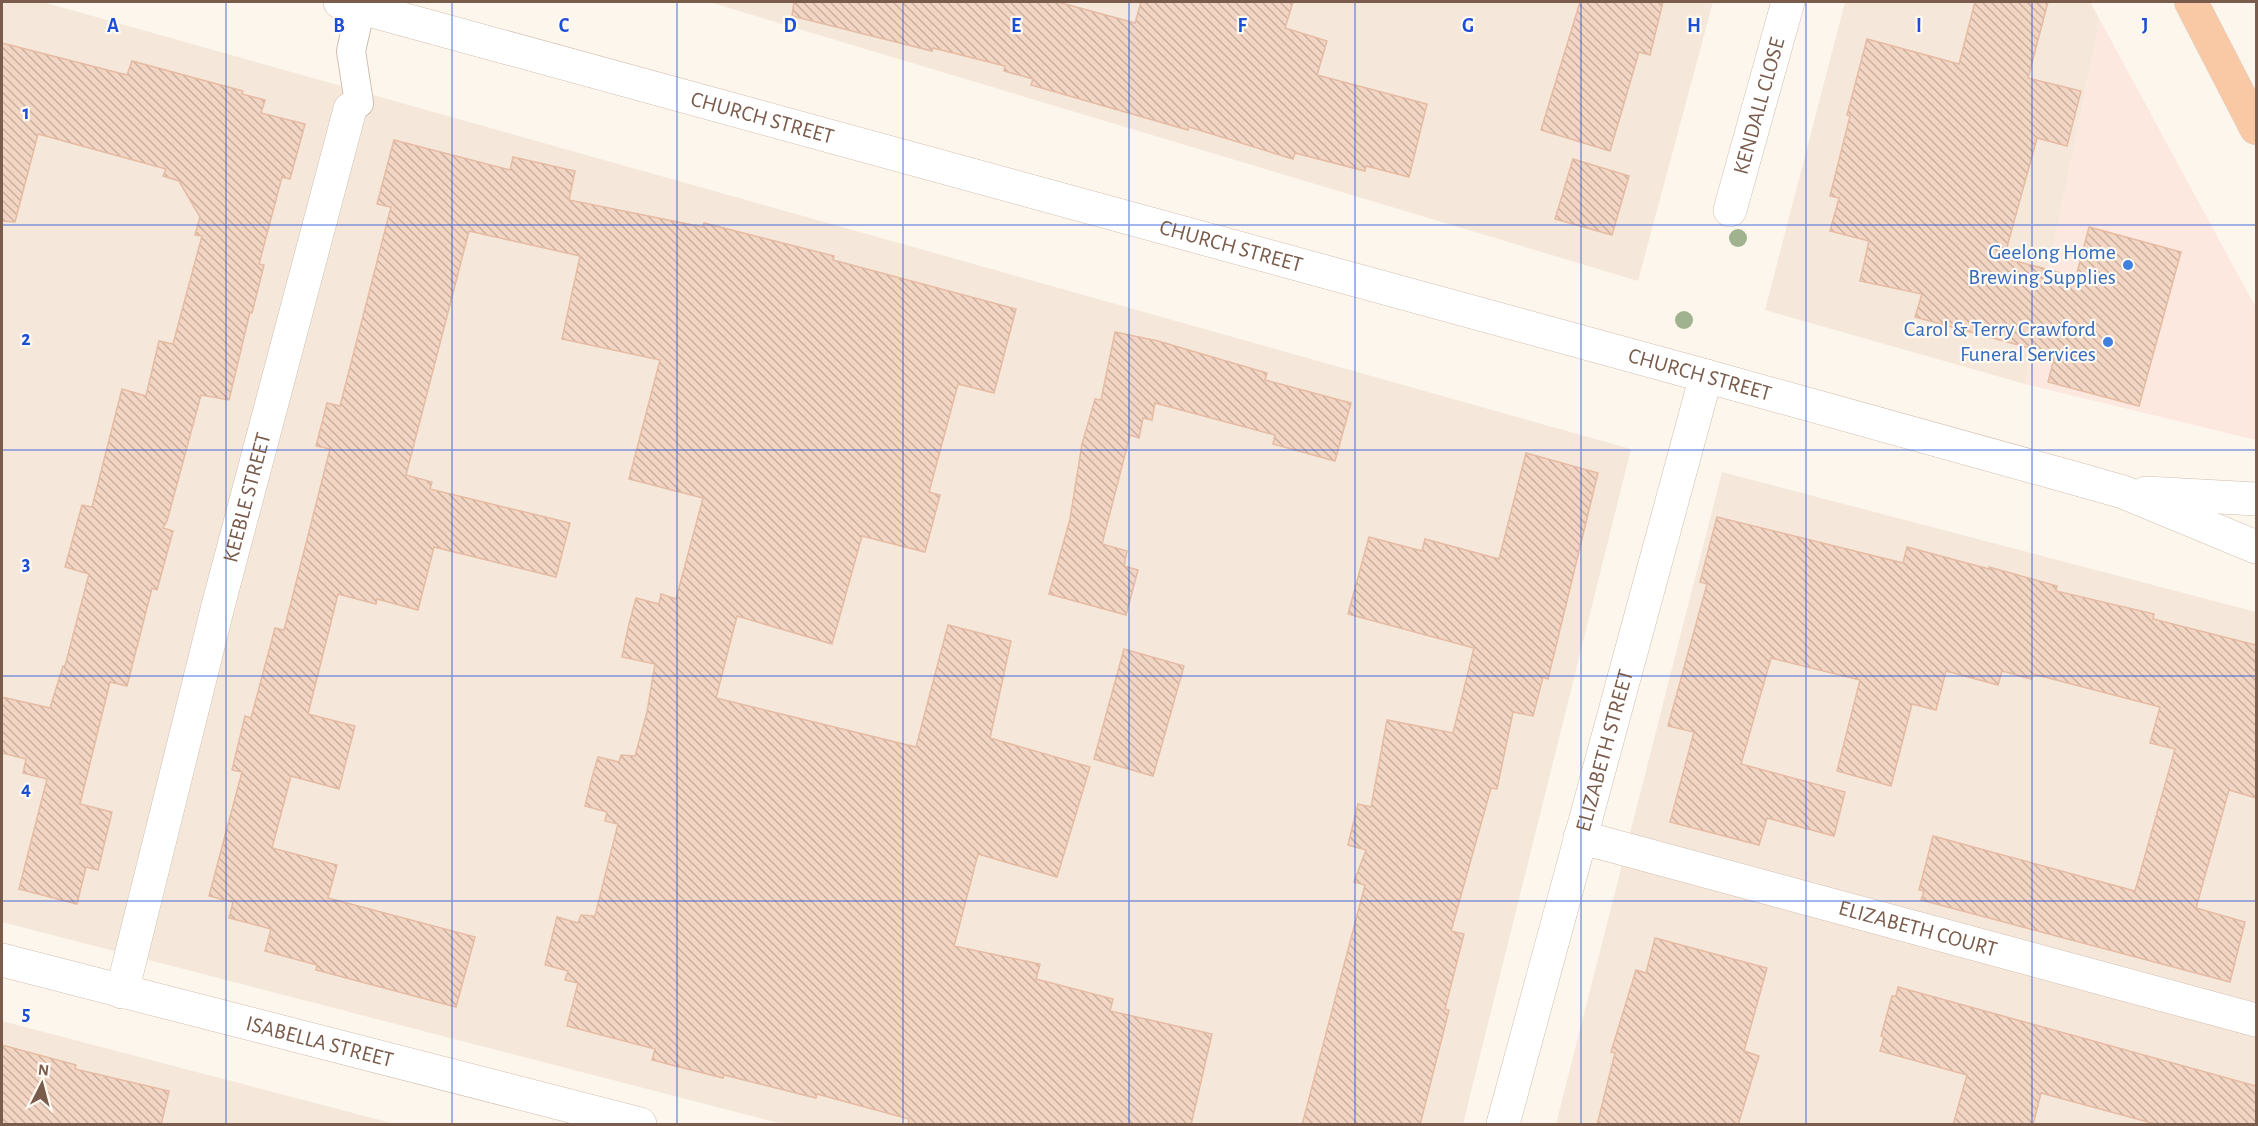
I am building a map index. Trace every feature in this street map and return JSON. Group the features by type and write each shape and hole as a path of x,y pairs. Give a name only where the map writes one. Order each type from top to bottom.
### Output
{"highway":[{"path":"2191,2 2256,128"}],"street":[{"name":"KENDALL CLOSE","path":"1730,210 1788,2"},
{"name":"CHURCH STREET","path":"354,3 2123,492 2256,547"},
{"name":"KEEBLE STREET","path":"122,992 218,606 351,109"},
{"name":"ELIZABETH STREET","path":"1503,1125 1707,376"},
{"name":"CHURCH STREET","path":"2123,492 2256,499"},
{"name":"ELIZABETH COURT","path":"1580,837 2256,1020"},
{"name":"ISABELLA STREET","path":"2,960 639,1125"}],"lane":[{"name":"KEEBLE STREET","path":"351,109 359,103 351,51 354,3"}],"shaded area":[{"path":"2,2 43,2 1631,449 1463,1124 782,1124 2,922"},
{"path":"709,2 1713,2 1638,281"},
{"path":"1845,2 2090,2 2100,20 2025,384 1765,310"},
{"path":"2100,20 2256,308 2256,440 2025,384"},
{"path":"1722,472 2256,612 2256,1124 1556,1124"},
{"path":"2,1021 395,1124 2,1124"}],"building":[{"path":"794,2 1058,2 1135,23 1141,2 1293,2 1285,28 1327,41 1317,75 1427,104 1409,177 1366,166 1365,171 1295,153 1293,159 1189,127 1188,130 1031,85 1033,79 1004,71 1005,66 933,48 932,51 792,16"},
{"path":"1580,2 1663,2 1650,55 1639,52 1610,151 1541,130"},
{"path":"1975,2 2048,2 2028,78 2081,91 2067,146 2037,138 2004,258 2076,277 2089,227 2181,252 2139,406 2048,382 2055,355 1915,317 1922,294 1860,281 1869,241 1830,231 1839,198 1830,196 1850,116 1847,115 1867,39 1959,64"},
{"path":"2,43 127,75 132,61 243,91 242,94 265,100 261,113 305,124 290,179 282,177 259,264 264,265 229,400 201,395 167,521 163,528 173,531 157,590 152,588 127,686 110,682 80,804 112,812 98,870 86,867 77,904 19,889 47,779 23,773 26,759 2,753 2,697 50,708 63,666 65,666 89,574 65,567 82,505 92,507 122,389 146,396 159,341 173,344 202,236 195,235 200,217 179,181 163,176 166,169 38,134 15,222 2,221"},
{"path":"394,140 510,170 513,157 575,171 569,200 703,227 704,223 834,256 833,260 1016,309 994,393 958,384 929,492 940,495 925,552 862,536 832,644 737,616 716,698 916,747 948,625 1011,641 990,738 1090,767 1057,877 978,854 954,946 1040,964 1036,979 1113,999 1110,1011 1212,1034 1191,1125 908,1125 909,1119 817,1094 816,1098 652,1060 655,1049 567,1026 578,983 565,980 568,971 545,965 557,917 578,923 581,915 595,916 618,824 605,821 607,812 585,806 598,757 619,762 621,755 635,756 647,712 655,664 622,657 629,624 636,598 659,604 661,594 676,599 703,498 629,479 660,360 562,339 580,256 469,231 406,475 432,482 430,489 570,523 556,577 434,547 418,610 377,599 376,604 338,594 308,714 355,726 339,789 291,776 272,848 337,865 328,898 475,937 456,1007 316,970 317,965 265,951 271,929 229,918 233,902 209,896 242,772 232,770 245,716 251,718 275,628 284,630 330,449 316,446 327,403 340,406 391,207 377,204"},
{"path":"1573,159 1629,176 1612,235 1555,219"},
{"path":"1115,332 1158,341 1267,373 1265,380 1351,403 1335,461 1273,444 1275,435 1155,403 1152,420 1143,418 1139,438 1130,435 1102,544 1127,551 1124,566 1138,570 1126,615 1049,594 1070,519 1082,444 1095,399 1101,400"},
{"path":"1526,453 1598,473 1548,679 1543,677 1533,716 1513,712 1497,789 1491,788 1451,931 1464,934 1445,1009 1449,1010 1420,1125 1302,1125 1365,885 1354,882 1366,850 1348,845 1358,804 1371,807 1387,720 1453,733 1474,648 1348,614 1369,537 1422,551 1425,539 1499,559"},
{"path":"1717,517 1903,563 1907,547 2057,586 2056,591 2154,614 2153,619 2256,645 2256,798 2229,790 2196,908 2245,922 2230,982 1921,900 1924,891 1919,890 1933,836 2135,891 2175,749 2150,743 2160,707 2033,674 2031,679 2002,671 1998,685 1946,671 1936,710 1912,704 1891,786 1837,771 1860,680 1771,658 1741,764 1845,792 1834,836 1767,818 1759,845 1670,822 1694,732 1668,726 1707,584 1700,582"},
{"path":"1124,649 1184,666 1153,776 1094,759"},
{"path":"1655,938 1767,968 1744,1051 1759,1056 1738,1125 1597,1125 1615,1053 1611,1052 1636,970 1646,973"},
{"path":"1898,987 2256,1086 2256,1125 2159,1125 2041,1093 2033,1125 1953,1125 1967,1075 1880,1051 1884,1037 1881,1036 1892,996 1896,996"},
{"path":"2,1045 76,1065 75,1069 169,1091 161,1125 2,1125"}],"place":[{"name":"Geelong Home Brewing Supplies","path":"2128,265"},
{"name":"Carol & Terry Crawford Funeral Services","path":"2108,342"}]}
